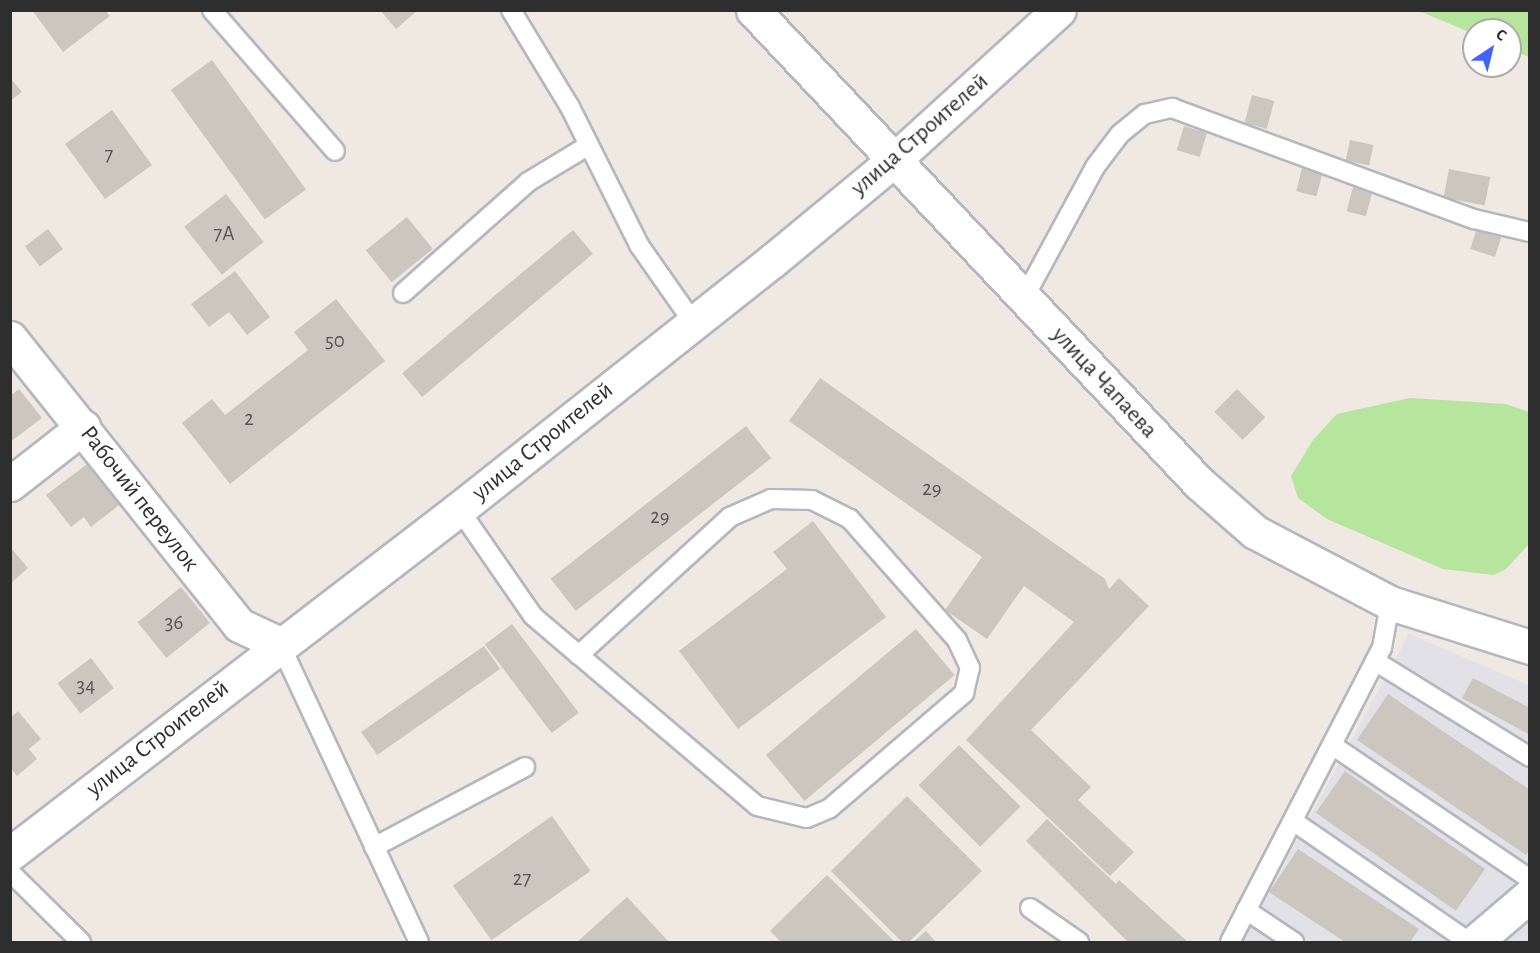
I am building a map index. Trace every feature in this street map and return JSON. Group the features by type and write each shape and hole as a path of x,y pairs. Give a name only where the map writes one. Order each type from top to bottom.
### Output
{"street":[{"name":"улица Чапаева","path":"753,10 1199,483 1255,532 1390,603 1530,647"},
{"name":"улица Строителей","path":"10,854 279,644 459,509 693,322 893,161 1059,10"},
{"name":"Рабочий переулок","path":"10,338 239,625 279,644"},
{"path":"10,484 83,428"},
{"path":"1475,942 1530,895"}],"lane":[{"path":"212,10 335,151"},
{"path":"511,10 589,145 639,245 693,322"},
{"path":"1024,298 1095,167 1120,134 1145,114 1172,108 1474,219 1530,232"},
{"path":"403,293 528,182 589,145"},
{"path":"459,509 533,616 757,806 807,818 830,808 964,693 970,668 957,640 850,519 812,500 771,499 730,517 579,655"},
{"path":"1230,942 1382,648 1390,603"},
{"path":"279,644 418,942"},
{"path":"1375,661 1530,757"},
{"path":"1332,745 1530,879"},
{"path":"374,847 525,767"},
{"path":"1293,820 1469,942"},
{"path":"10,872 81,942"},
{"path":"1030,908 1078,942"},
{"path":"1246,910 1294,942"}],"shaded area":[{"path":"1409,634 1529,685 1529,877 1455,942 1242,942"},
{"path":"1529,905 1529,942 1486,942"}],"green space":[{"path":"1419,11 1529,11 1529,57 1522,54 1522,18 1462,18 1462,29"},
{"path":"1410,398 1506,404 1529,412 1529,544 1506,569 1494,575 1443,569 1327,519 1298,498 1291,476 1313,440 1337,414"}],"building":[{"path":"32,10 105,10 110,16 63,52"},
{"path":"380,10 418,10 396,29"},
{"path":"212,60 306,189 265,219 171,90"},
{"path":"10,78 22,92 10,101"},
{"path":"1252,95 1274,101 1267,129 1244,123"},
{"path":"112,110 152,165 105,199 65,144"},
{"path":"1184,126 1207,133 1200,157 1177,150"},
{"path":"1350,140 1373,145 1369,166 1346,161"},
{"path":"1302,168 1322,173 1317,196 1296,191"},
{"path":"1449,169 1490,177 1485,205 1443,197"},
{"path":"1353,187 1372,192 1366,216 1347,211"},
{"path":"226,194 264,242 222,275 184,227"},
{"path":"407,217 433,249 392,282 366,250"},
{"path":"1477,228 1502,236 1495,257 1470,249"},
{"path":"48,229 63,249 40,266 25,246"},
{"path":"573,230 593,254 422,397 402,373"},
{"path":"235,271 270,317 247,335 229,312 209,327 191,304"},
{"path":"336,299 385,361 230,484 182,423 212,399 225,415 308,350 294,332"},
{"path":"820,378 1105,579 1109,589 1119,578 1149,606 1031,730 1091,787 1078,800 1134,852 1110,876 966,740 1074,622 1024,586 987,639 945,610 982,557 789,421"},
{"path":"19,389 42,418 10,442 10,396"},
{"path":"1237,389 1265,417 1243,440 1214,412"},
{"path":"746,426 771,458 576,611 551,579"},
{"path":"91,461 123,502 91,527 84,517 71,527 46,495"},
{"path":"813,521 886,617 738,729 679,651 787,569 773,552"},
{"path":"10,547 28,568 10,584"},
{"path":"181,587 210,623 166,658 137,622"},
{"path":"512,624 579,713 552,733 485,644"},
{"path":"916,629 955,675 804,801 766,755"},
{"path":"484,646 500,669 377,755 361,732"},
{"path":"91,658 114,688 80,714 57,683"},
{"path":"1473,678 1530,708 1530,735 1462,698"},
{"path":"1388,694 1530,790 1530,849 1526,855 1357,740"},
{"path":"18,711 41,739 29,749 37,759 17,776 10,767 10,718"},
{"path":"959,745 1021,807 980,847 919,785"},
{"path":"1345,771 1485,869 1456,911 1316,813"},
{"path":"907,796 982,871 909,942 902,942 831,871"},
{"path":"552,816 590,871 491,940 453,885"},
{"path":"1047,819 1116,884 1119,880 1188,942 1128,942 1026,841"},
{"path":"1298,849 1419,929 1410,942 1345,942 1269,892"},
{"path":"827,875 895,942 781,942 770,931"},
{"path":"627,897 669,942 577,942"},
{"path":"926,931 936,942 913,942"}]}
